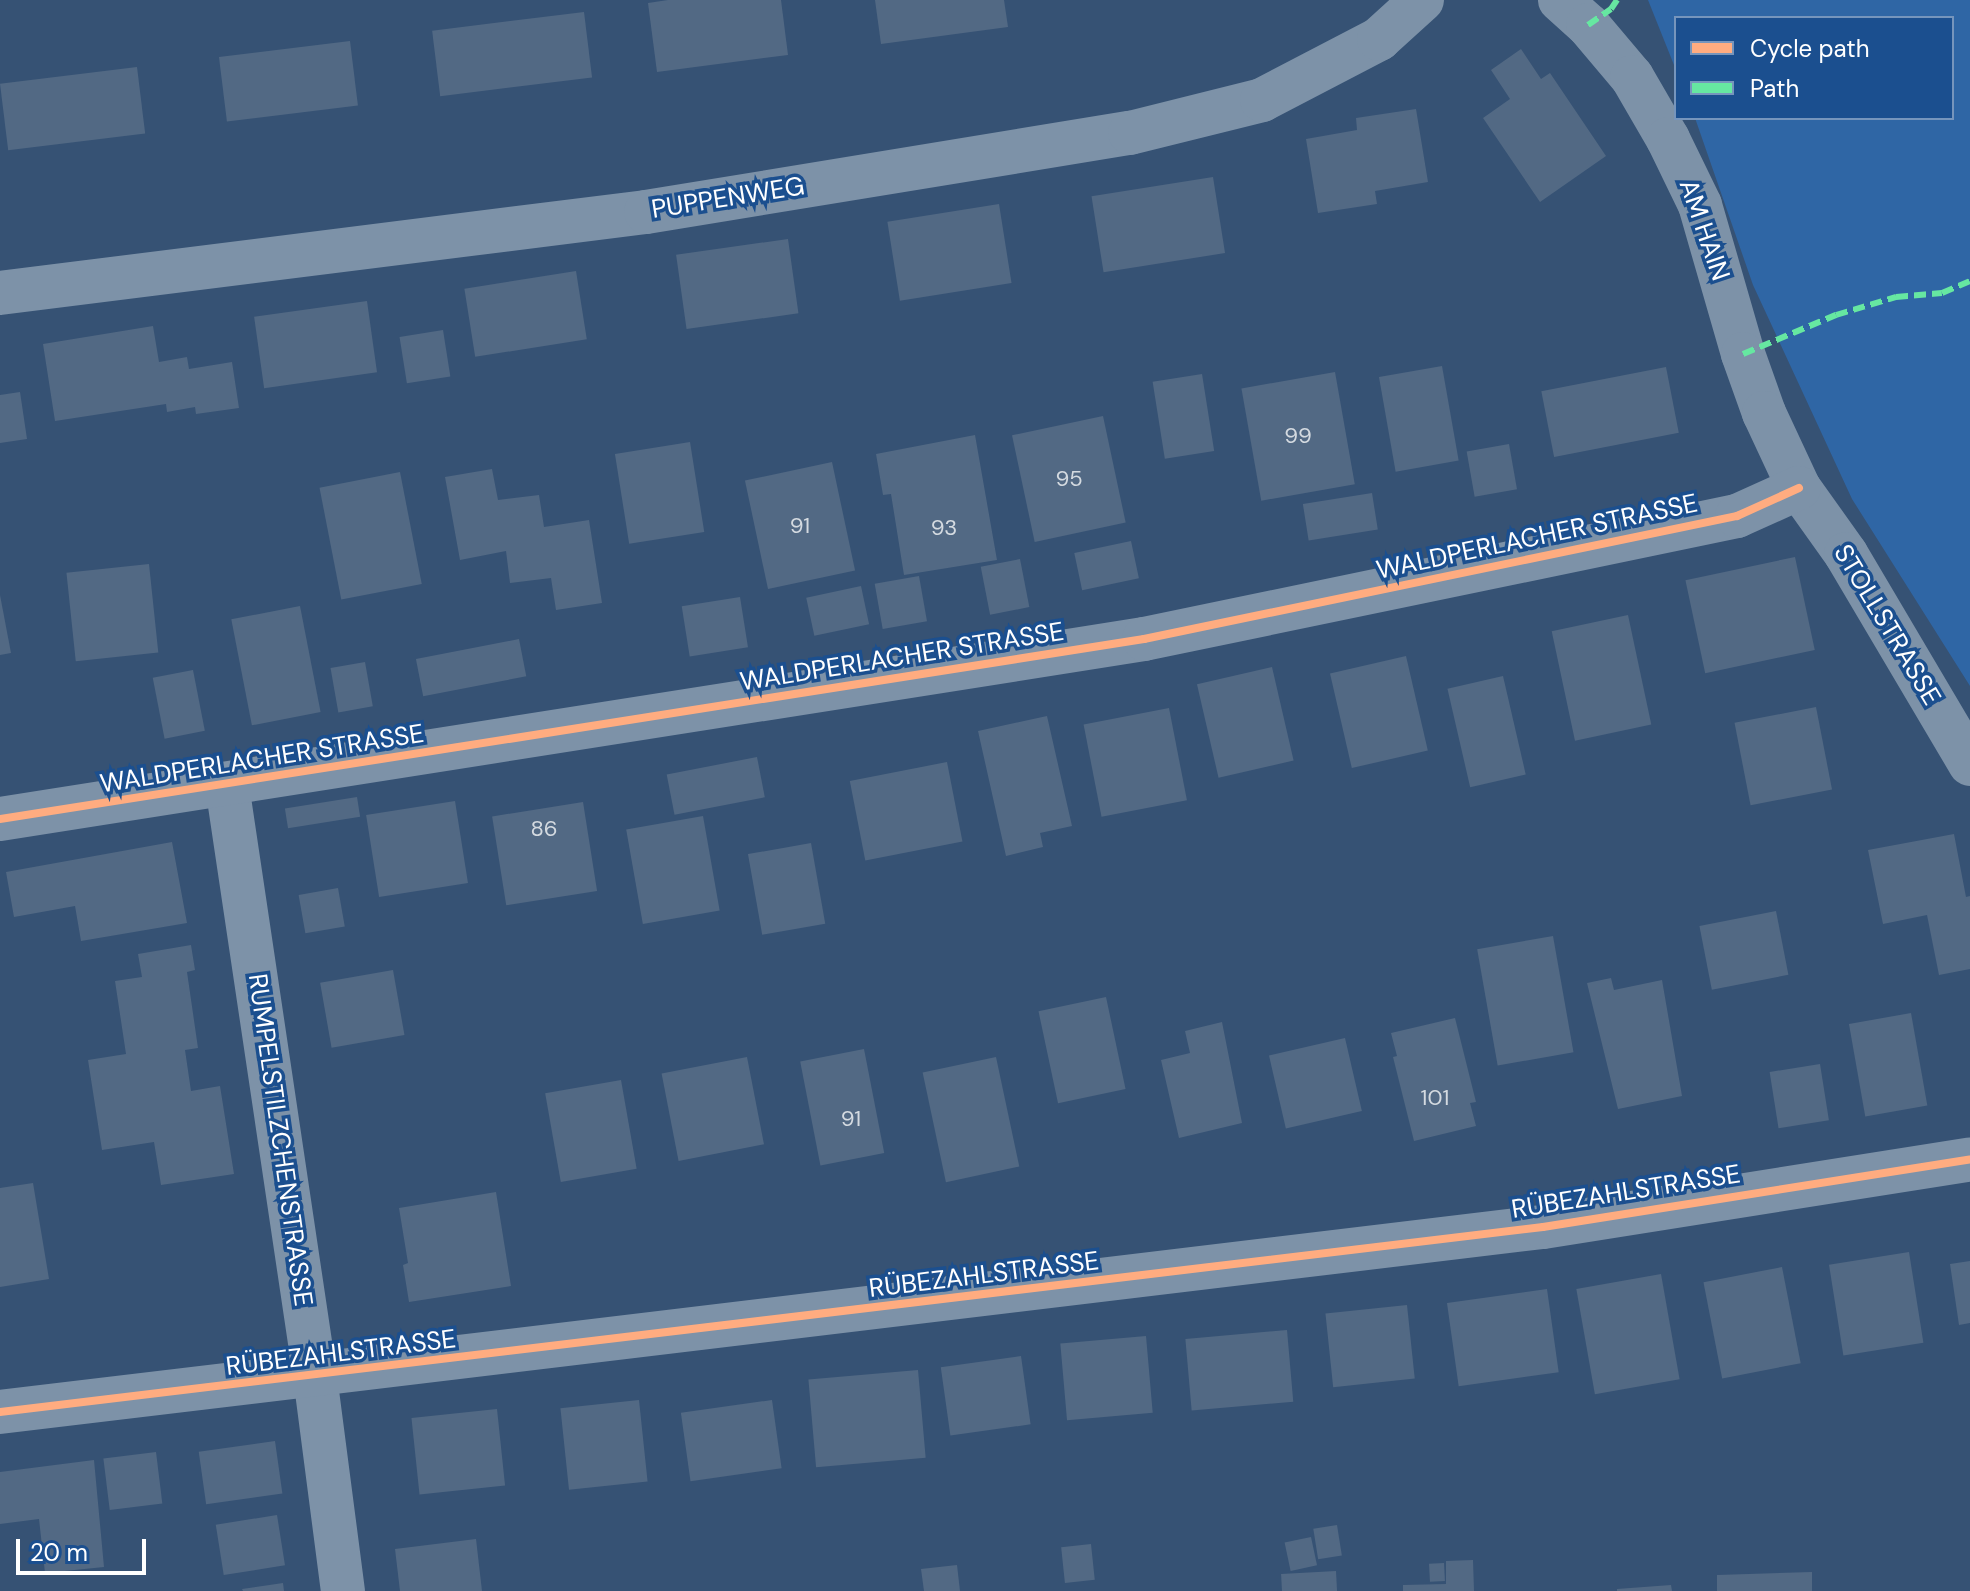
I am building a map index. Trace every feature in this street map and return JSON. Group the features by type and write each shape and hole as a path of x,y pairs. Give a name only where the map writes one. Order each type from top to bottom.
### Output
{"street":[{"name":"PUPPENWEG","path":"0,293 646,212 1130,133 1262,100 1379,39 1422,0"},
{"name":"AM HAIN","path":"1560,0 1588,25 1632,77 1668,139 1700,205 1743,354 1764,413 1799,488"},
{"name":"STOLLSTRASSE","path":"1799,488 1846,554 1970,764"},
{"name":"WALDPERLACHER STRASSE","path":"0,819 1144,639 1737,516 1799,488"},
{"name":"RUMPELSTILZCHENSTRASSE","path":"227,785 315,1376 343,1591"},
{"name":"RÜBEZAHLSTRASSE","path":"0,1412 1543,1227 1970,1159"}],"shaded area":[{"path":"1648,0 1970,0 1970,686 1852,499 1753,285 1696,120 1954,120 1954,16 1674,16 1674,65"}],"building":[{"path":"668,0 781,0 788,55 657,72 648,3"},
{"path":"875,0 1004,0 1008,27 881,44"},
{"path":"584,12 592,78 440,96 432,31"},
{"path":"350,41 358,106 227,122 219,57"},
{"path":"1521,49 1541,79 1550,73 1606,156 1540,202 1483,118 1510,99 1491,70"},
{"path":"137,67 145,134 8,150 0,84"},
{"path":"1416,109 1428,182 1375,191 1377,204 1318,213 1306,139 1357,130 1356,118"},
{"path":"1213,177 1225,253 1104,272 1092,196"},
{"path":"999,204 1012,283 900,301 887,222"},
{"path":"788,239 798,313 687,329 676,255"},
{"path":"576,271 587,339 475,357 464,289"},
{"path":"367,301 377,372 264,388 254,317"},
{"path":"153,326 159,362 187,357 189,369 232,362 239,408 196,414 195,407 167,412 166,404 55,421 43,344"},
{"path":"443,330 450,376 407,383 400,337"},
{"path":"1442,366 1459,461 1396,472 1379,377"},
{"path":"1666,367 1679,433 1554,457 1541,391"},
{"path":"1335,372 1355,484 1261,501 1241,388"},
{"path":"1202,374 1214,451 1165,459 1153,382"},
{"path":"20,392 27,439 0,443 0,395"},
{"path":"1103,416 1126,523 1035,542 1012,435"},
{"path":"975,435 997,560 904,575 891,494 883,495 876,454"},
{"path":"690,442 704,532 629,544 615,454"},
{"path":"1509,444 1517,489 1475,497 1467,451"},
{"path":"832,462 855,571 768,589 745,481"},
{"path":"492,469 498,500 539,495 544,527 589,520 602,603 556,610 551,578 510,583 506,551 460,560 445,477"},
{"path":"400,472 422,584 341,600 320,488"},
{"path":"1372,493 1378,530 1309,540 1303,504"},
{"path":"1131,541 1139,578 1082,590 1074,553"},
{"path":"1795,557 1815,650 1705,673 1685,580"},
{"path":"1020,559 1029,607 990,615 981,567"},
{"path":"149,564 158,653 76,661 66,573"},
{"path":"919,576 927,621 883,629 875,584"},
{"path":"861,586 869,624 814,636 806,598"},
{"path":"0,595 11,653 0,655"},
{"path":"740,597 748,647 690,657 682,606"},
{"path":"300,606 321,712 252,725 231,619"},
{"path":"1628,615 1651,725 1575,741 1552,631"},
{"path":"519,639 526,676 423,696 416,659"},
{"path":"1406,656 1428,751 1352,768 1330,674"},
{"path":"365,662 373,706 338,712 331,668"},
{"path":"1272,667 1294,761 1219,778 1197,684"},
{"path":"193,670 205,731 165,739 153,678"},
{"path":"1503,676 1526,774 1470,787 1447,689"},
{"path":"1816,707 1832,789 1751,805 1735,723"},
{"path":"1169,708 1187,800 1102,817 1084,725"},
{"path":"1047,716 1072,826 1040,833 1043,847 1006,856 978,731"},
{"path":"757,757 765,797 675,815 667,775"},
{"path":"947,762 962,842 865,860 850,781"},
{"path":"357,797 360,817 288,828 285,808"},
{"path":"455,801 468,883 379,897 366,815"},
{"path":"583,802 597,891 506,905 492,816"},
{"path":"703,816 720,911 643,924 626,830"},
{"path":"1954,834 1966,897 1970,896 1970,969 1939,975 1927,915 1883,924 1868,850"},
{"path":"172,842 187,923 81,941 75,906 14,917 6,872"},
{"path":"811,843 825,924 762,935 748,854"},
{"path":"338,888 345,926 305,933 299,895"},
{"path":"1776,911 1788,975 1712,990 1699,926"},
{"path":"1553,936 1573,1052 1498,1066 1477,949"},
{"path":"191,945 195,970 187,972 198,1048 185,1050 191,1091 220,1086 234,1174 161,1185 154,1142 102,1150 88,1060 126,1054 115,981 142,977 138,954"},
{"path":"393,970 404,1035 332,1048 320,983"},
{"path":"1611,978 1614,990 1662,980 1682,1096 1618,1109 1587,983"},
{"path":"1106,997 1126,1089 1058,1103 1039,1011"},
{"path":"1911,1013 1927,1106 1865,1117 1849,1024"},
{"path":"1455,1018 1476,1102 1470,1103 1476,1126 1414,1141 1393,1057 1397,1056 1391,1033"},
{"path":"1222,1022 1242,1123 1179,1138 1161,1060 1190,1053 1185,1031"},
{"path":"1345,1038 1362,1111 1286,1129 1269,1056"},
{"path":"864,1049 884,1153 820,1165 800,1061"},
{"path":"747,1057 764,1144 679,1161 662,1074"},
{"path":"996,1057 1019,1167 946,1182 923,1073"},
{"path":"1820,1064 1829,1120 1779,1128 1770,1072"},
{"path":"621,1080 637,1169 561,1182 545,1093"},
{"path":"33,1183 49,1279 0,1287 0,1188"},
{"path":"496,1192 511,1286 409,1302 403,1265 408,1263 399,1208"},
{"path":"1909,1252 1923,1343 1843,1356 1829,1265"},
{"path":"1970,1261 1970,1323 1959,1325 1950,1264"},
{"path":"1782,1267 1801,1363 1722,1378 1703,1282"},
{"path":"1661,1274 1680,1379 1595,1394 1576,1289"},
{"path":"1547,1289 1559,1372 1459,1386 1447,1303"},
{"path":"1407,1305 1415,1379 1333,1387 1325,1314"},
{"path":"1287,1330 1293,1402 1192,1411 1185,1339"},
{"path":"1146,1336 1153,1413 1067,1420 1060,1343"},
{"path":"1021,1356 1031,1424 950,1436 941,1367"},
{"path":"918,1370 926,1458 816,1467 808,1380"},
{"path":"639,1400 648,1482 569,1490 560,1408"},
{"path":"772,1400 782,1468 690,1481 681,1413"},
{"path":"497,1409 505,1486 420,1495 411,1418"},
{"path":"275,1441 282,1493 206,1504 199,1452"},
{"path":"156,1452 162,1504 110,1510 103,1458"},
{"path":"94,1460 104,1567 45,1573 39,1519 0,1524 0,1472"},
{"path":"277,1515 285,1565 224,1575 216,1525"},
{"path":"1337,1525 1342,1556 1318,1559 1313,1529"},
{"path":"1311,1537 1317,1565 1291,1571 1285,1543"},
{"path":"476,1539 482,1591 400,1591 395,1549"},
{"path":"1091,1544 1095,1580 1065,1583 1061,1547"},
{"path":"1473,1560 1474,1591 1403,1591 1403,1585 1446,1584 1446,1561"},
{"path":"1444,1563 1445,1581 1430,1582 1429,1564"},
{"path":"957,1565 960,1591 924,1591 921,1569"},
{"path":"1336,1571 1337,1591 1282,1591 1281,1574"},
{"path":"1812,1572 1812,1591 1717,1591 1717,1575"},
{"path":"283,1583 284,1591 242,1589"},
{"path":"1671,1585 1672,1591 1617,1591 1617,1589"}],"marked path":[{"path":"1588,25 1611,9 1617,0"},
{"path":"1743,354 1836,315 1896,297 1942,293 1970,281"}],"cycle path":[{"path":"0,819 1144,639 1737,516 1799,488"},
{"path":"0,1412 1543,1227 1970,1159"}]}
